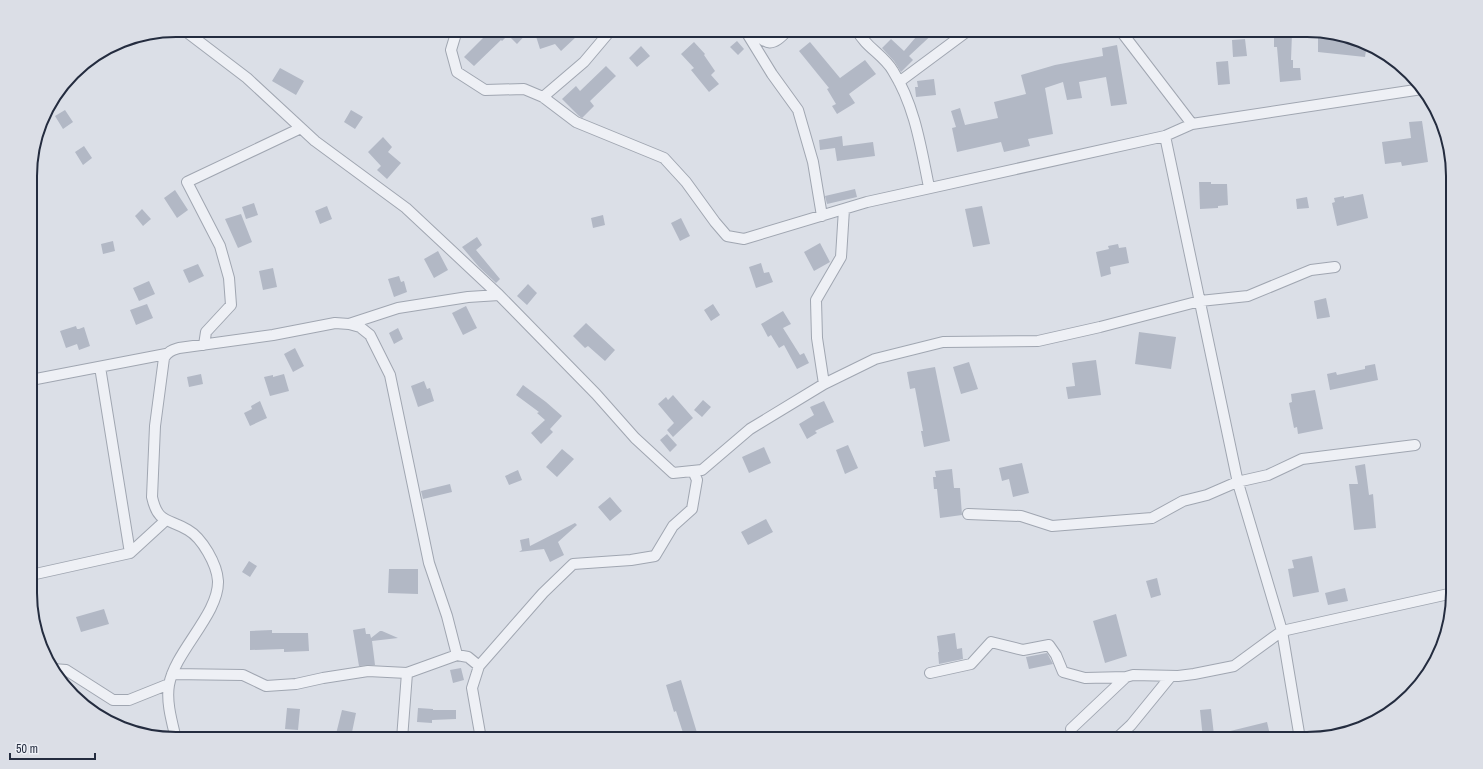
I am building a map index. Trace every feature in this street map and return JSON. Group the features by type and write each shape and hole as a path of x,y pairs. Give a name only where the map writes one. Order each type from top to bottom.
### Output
{"street":[{"path":"193,37 247,78 315,141 406,208 499,295 596,394 635,438 673,474 702,470 750,429 824,384 875,359 943,342 1038,341 1100,327 1200,301 1248,296 1311,270 1335,267"},
{"path":"455,37 451,50 457,72 485,90 524,89 543,97 576,122 664,158 686,182 727,236 744,239 867,202 1165,136 1192,124 1416,90"},
{"path":"543,97 584,62 605,37"},
{"path":"749,37 772,74 798,110 813,162 822,216"},
{"path":"759,37 764,41 771,43 781,37"},
{"path":"862,37 893,70 905,93 917,130 930,187"},
{"path":"899,82 960,37"},
{"path":"1125,37 1192,124"},
{"path":"204,345 206,332 231,305 229,278 220,246 188,182 301,128"},
{"path":"1165,136 1238,482 1282,632 1299,732"},
{"path":"824,384 817,338 816,300 840,257 844,209"},
{"path":"348,324 398,308 468,297 499,295"},
{"path":"37,379 166,354 180,348 335,323 348,324 360,328 370,335 390,375 429,563 447,616 457,655"},
{"path":"166,354 163,362 155,426 152,497 159,516 188,530 199,538 215,567 218,580 216,594 211,607 170,679 168,694 174,732"},
{"path":"100,367 130,553"},
{"path":"968,514 1021,516 1052,526 1152,518 1183,502 1207,495 1238,482 1268,475 1302,459 1415,445"},
{"path":"480,732 472,688 479,666 543,593 573,564 631,560 655,556 673,526 692,509 697,480 693,471"},
{"path":"37,574 130,553 166,520"},
{"path":"930,673 971,664 991,642 1023,650 1049,645 1056,655 1063,672 1085,678 1126,677 1133,675 1171,676 1194,674 1234,666 1282,632 1446,595"},
{"path":"60,670 66,670 113,700 129,700 170,679 243,675 266,686 296,684 368,671 407,673 457,655 468,657 479,666"},
{"path":"403,732 407,673"},
{"path":"1124,732 1171,676"},
{"path":"1071,729 1126,677"}],"building":[{"path":"482,37 506,37 474,66 464,57 483,38"},
{"path":"510,37 524,37 517,44"},
{"path":"536,37 576,37 561,51 555,44 540,49"},
{"path":"916,37 929,37 909,56 913,60 901,72 894,61 882,48 891,39 904,51"},
{"path":"1274,37 1292,37 1291,60 1293,60 1293,68 1300,68 1301,80 1280,82 1277,47 1274,47"},
{"path":"1318,37 1352,44 1366,50 1365,57 1318,52"},
{"path":"1245,39 1247,56 1233,57 1232,40"},
{"path":"737,41 744,49 738,55 730,47"},
{"path":"694,42 705,54 704,55 715,71 711,75 719,84 709,92 691,70 694,68 681,54"},
{"path":"810,42 840,78 865,60 876,74 849,94 855,103 837,114 832,106 836,104 827,89 829,88 799,51"},
{"path":"1117,45 1127,104 1111,106 1106,77 1079,82 1082,98 1067,100 1063,82 1045,88 1053,134 1028,139 1030,146 1004,152 1001,142 957,152 952,128 956,127 951,111 960,108 965,125 998,118 994,102 1026,94 1021,75 1055,65 1103,56 1102,48"},
{"path":"641,46 650,56 637,67 629,58"},
{"path":"1228,61 1230,84 1218,85 1216,62"},
{"path":"606,66 616,76 590,101 594,106 582,118 562,99 576,86 580,91"},
{"path":"280,68 304,81 296,95 272,81"},
{"path":"934,79 936,95 916,97 915,87 918,87 917,81"},
{"path":"65,110 73,122 63,129 55,116"},
{"path":"351,110 363,117 355,129 344,122"},
{"path":"1422,121 1428,162 1402,166 1401,162 1385,164 1382,142 1411,138 1409,122"},
{"path":"842,136 843,146 873,142 875,156 837,161 835,148 820,150 819,140"},
{"path":"383,137 392,147 388,152 401,163 387,179 377,170 381,166 368,152"},
{"path":"84,146 92,158 83,165 75,152"},
{"path":"1199,182 1227,184 1228,205 1218,206 1218,208 1200,209"},
{"path":"855,189 857,197 827,204 825,196"},
{"path":"175,190 188,210 177,218 164,198"},
{"path":"1363,194 1368,218 1337,226 1332,203 1335,202 1334,198 1344,196 1344,198"},
{"path":"1307,197 1309,208 1297,209 1296,199"},
{"path":"254,203 258,215 246,219 242,207"},
{"path":"327,206 332,219 320,224 315,211"},
{"path":"982,206 990,244 973,247 965,209"},
{"path":"142,209 151,219 143,226 135,216"},
{"path":"241,214 252,242 238,248 225,219"},
{"path":"603,215 605,225 593,228 591,218"},
{"path":"681,218 690,236 680,241 671,223"},
{"path":"477,237 482,245 476,250 500,279 496,283 479,267 462,247"},
{"path":"113,241 115,251 103,254 101,244"},
{"path":"820,243 830,262 814,271 804,252"},
{"path":"1118,244 1119,248 1126,247 1129,263 1110,267 1111,274 1101,277 1096,252 1109,249 1108,246"},
{"path":"438,251 448,270 434,278 424,259"},
{"path":"761,263 764,273 769,272 773,282 756,288 749,267"},
{"path":"198,264 204,276 189,283 183,270"},
{"path":"273,268 277,287 263,290 259,271"},
{"path":"399,276 401,282 404,281 407,292 394,297 388,279"},
{"path":"149,281 155,294 139,301 133,288"},
{"path":"528,284 537,293 527,305 517,296"},
{"path":"1326,298 1330,317 1317,319 1314,301"},
{"path":"147,304 153,318 136,325 130,310"},
{"path":"713,304 720,315 711,321 704,310"},
{"path":"466,306 477,328 463,335 452,313"},
{"path":"783,311 791,324 783,328 800,355 804,353 809,363 797,369 784,345 779,348 771,335 768,337 761,324"},
{"path":"586,323 615,350 605,361 588,346 585,348 573,336"},
{"path":"76,326 77,329 84,327 90,346 79,350 77,344 66,348 60,331"},
{"path":"398,328 403,339 394,344 389,333"},
{"path":"1139,332 1176,337 1171,369 1135,364"},
{"path":"295,348 304,366 293,372 284,354"},
{"path":"1096,360 1101,395 1068,399 1066,387 1075,386 1072,363"},
{"path":"969,362 978,389 961,394 953,367"},
{"path":"1375,364 1378,380 1330,390 1327,374 1336,372 1337,375 1365,369 1365,366"},
{"path":"935,367 950,441 924,447 921,431 923,431 915,388 910,389 907,372"},
{"path":"201,374 203,384 189,387 187,377"},
{"path":"284,374 289,391 270,396 264,377 273,375 273,377"},
{"path":"424,381 427,389 430,388 434,401 418,407 411,386"},
{"path":"523,385 562,416 550,429 553,432 541,444 531,433 545,420 537,413 539,412 516,395"},
{"path":"1315,390 1323,429 1298,434 1297,427 1294,428 1289,403 1292,402 1291,394"},
{"path":"673,395 693,418 673,437 667,430 674,423 658,404 666,397 668,400"},
{"path":"703,400 711,407 702,417 694,410"},
{"path":"260,401 267,418 250,426 244,413 252,409 251,406"},
{"path":"824,401 834,422 815,431 817,433 807,439 799,424 814,415 810,407"},
{"path":"667,434 677,445 670,452 660,440"},
{"path":"848,445 858,468 845,474 836,450"},
{"path":"764,447 771,463 749,473 742,457"},
{"path":"562,449 574,459 557,477 546,467"},
{"path":"1022,463 1029,493 1013,497 1009,479 1002,481 999,468"},
{"path":"1365,464 1369,495 1373,494 1376,528 1354,530 1349,484 1358,484 1355,466"},
{"path":"952,469 954,488 960,488 962,515 940,518 937,489 934,489 933,477 936,477 935,471"},
{"path":"518,470 522,480 509,485 505,476"},
{"path":"450,484 452,492 423,499 421,491"},
{"path":"610,497 622,511 610,521 598,507"},
{"path":"766,519 773,532 748,545 741,532"},
{"path":"575,523 577,525 558,542 564,555 550,562 544,549 519,552 522,550 520,540 529,538 530,546"},
{"path":"1312,556 1319,592 1293,597 1288,569 1294,568 1292,560"},
{"path":"249,561 257,566 250,577 242,572"},
{"path":"389,569 418,569 418,594 388,593"},
{"path":"1157,578 1161,595 1151,598 1146,581"},
{"path":"1345,588 1348,601 1328,605 1325,593"},
{"path":"104,609 109,624 81,632 76,617"},
{"path":"1116,614 1127,656 1105,663 1093,621"},
{"path":"365,628 366,634 370,634 371,638 382,631 398,638 372,641 375,665 359,666 353,630"},
{"path":"272,630 272,633 308,633 309,651 284,652 284,649 250,650 250,631"},
{"path":"955,633 957,649 962,648 963,659 939,664 937,636"},
{"path":"1047,653 1053,664 1029,669 1026,657"},
{"path":"461,668 464,680 453,683 450,670"},
{"path":"681,680 697,732 683,732 676,711 674,712 666,685"},
{"path":"287,708 300,709 298,730 285,729"},
{"path":"418,708 433,710 456,710 456,719 432,720 432,723 417,722"},
{"path":"1211,709 1214,732 1202,732 1200,710"},
{"path":"342,710 356,713 352,732 336,732"},
{"path":"1267,722 1269,732 1226,732"}]}
